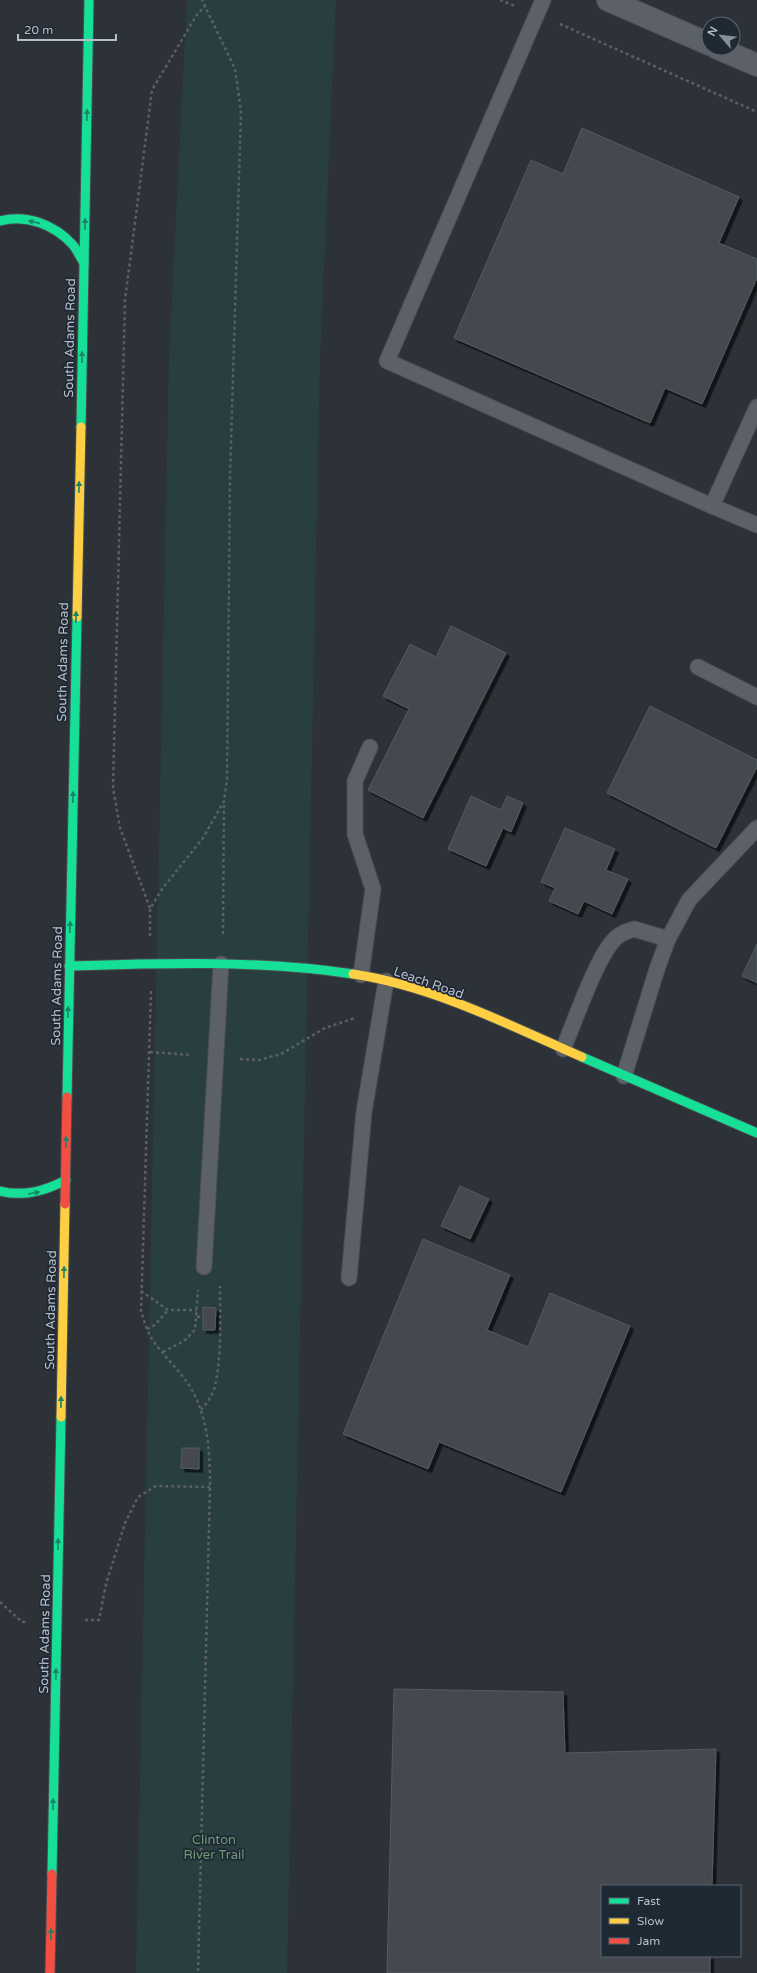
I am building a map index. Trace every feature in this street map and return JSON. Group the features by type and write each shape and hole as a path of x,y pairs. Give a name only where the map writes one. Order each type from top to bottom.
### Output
{"main road":[{"name":"South Adams Road","path":"50,1973 89,0"},
{"path":"0,221 22,219 42,224 58,231 73,244 84,263"},
{"name":"Leach Road","path":"69,966 221,964 287,965 361,975 386,981 439,998 563,1049 757,1133"},
{"path":"0,1191 13,1195 33,1194 50,1189 66,1180"}],"street":[{"path":"608,0 701,41"},
{"path":"736,56 757,65"}],"lane":[{"path":"543,0 387,361 757,525"},
{"path":"712,506 757,407"},
{"path":"698,667 757,697"},
{"path":"361,975 373,889 355,834 355,782 370,747"},
{"path":"624,1076 657,969 668,939 689,900 757,828"},
{"path":"563,1049 606,948 617,937 634,929 668,939"},
{"path":"204,1267 221,964"},
{"path":"350,1278 364,1112 386,981"}],"path":[{"path":"202,0 235,69 241,110 230,476 227,780 224,801 221,964"},
{"path":"500,0 592,37 757,112"},
{"path":"150,934 150,909 120,828 113,788 125,300 152,90 193,22 205,6"},
{"path":"150,909 162,890 203,838 224,801"},
{"path":"151,997 141,1311 152,1339 187,1382 201,1410 207,1429 209,1446 210,1487 198,1973"},
{"path":"150,1052 259,1060 281,1054 325,1028 338,1023 357,1017 380,1018"},
{"path":"163,1352 184,1341 195,1330 198,1294 204,1267 220,1279 220,1324 215,1386 211,1397 201,1410"},
{"path":"141,1291 168,1310 197,1310"},
{"path":"147,1329 155,1325 168,1310"},
{"path":"197,1317 203,1316"},
{"path":"80,1620 99,1620 106,1584 124,1523 138,1496 156,1486 210,1487"},
{"path":"0,1602 22,1622 34,1622"}],"green space":[{"name":"Clinton River Trail","path":"187,0 336,0 320,357 287,1973 136,1973 169,357"}],"building":[{"path":"582,128 739,197 719,243 757,259 757,278 702,404 665,388 650,423 454,338 531,160 563,174"},
{"path":"451,626 506,653 423,818 368,790 409,709 383,696 410,644 436,657"},
{"path":"650,706 757,760 757,767 716,848 607,793"},
{"path":"471,796 501,810 507,796 523,803 511,832 503,828 486,866 448,849"},
{"path":"565,828 615,849 606,870 628,879 612,914 584,901 578,914 549,901 555,888 541,882"},
{"path":"757,944 757,983 742,976"},
{"path":"460,1186 489,1199 470,1239 441,1226"},
{"path":"423,1239 510,1275 487,1330 528,1347 550,1293 630,1326 561,1492 439,1442 428,1469 343,1434"},
{"path":"203,1307 216,1308 215,1330 203,1330"},
{"path":"182,1448 199,1448 199,1469 181,1468"},
{"path":"394,1689 563,1692 565,1753 716,1749 712,1885 601,1885 601,1957 710,1957 710,1973 387,1973"}],"traffic: fast":[{"path":"81,427 89,0"},
{"path":"0,221 10,219 30,220 48,226 57,231 73,245 84,263"},
{"path":"67,1097 77,617"},
{"path":"69,966 140,964 247,965 282,966 353,974"},
{"path":"582,1057 757,1133"},
{"path":"0,1191 9,1193 34,1192 66,1180"},
{"path":"52,1874 61,1417"}],"traffic: slow":[{"path":"77,617 81,427"},
{"path":"353,974 383,980 441,997 499,1020 582,1057"},
{"path":"61,1417 65,1204"}],"traffic: jam":[{"path":"65,1204 67,1097"},
{"path":"50,1973 52,1874"}]}
